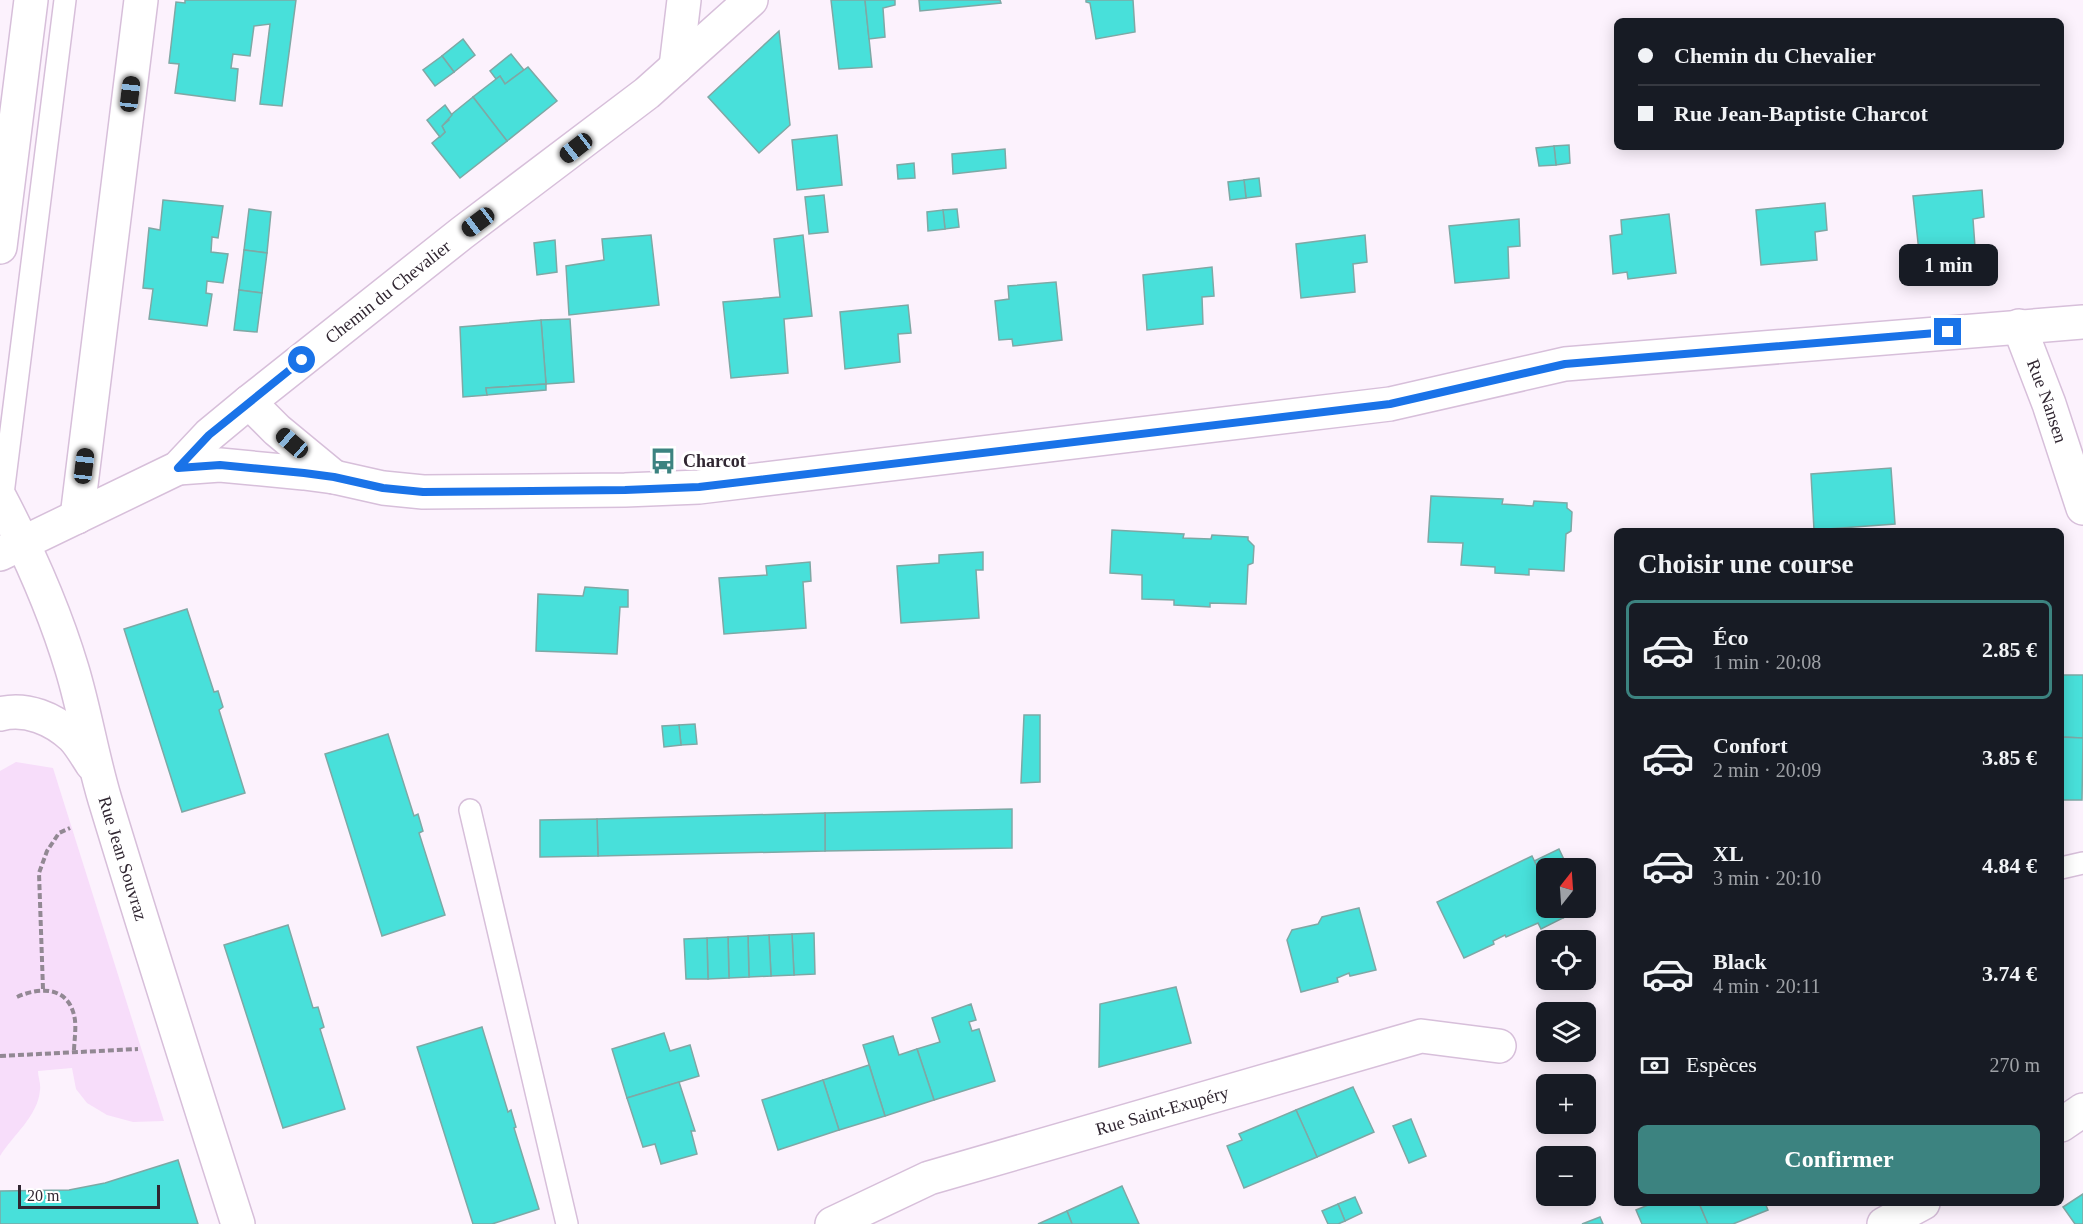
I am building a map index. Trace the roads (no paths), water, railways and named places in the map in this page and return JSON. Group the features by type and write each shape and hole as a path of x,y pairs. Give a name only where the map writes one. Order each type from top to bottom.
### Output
{"street":[{"path":"0,247 31,0"},
{"path":"77,517 141,0"},
{"path":"676,67 684,0"},
{"name":"Chemin du Chevalier","path":"178,468 209,435 249,402 462,233 647,93 752,0"},
{"path":"5,524 77,517 178,468 220,465 334,477 383,488 423,492 699,487 1390,404 1565,364 2083,322"},
{"name":"Rue Nansen","path":"2019,326 2049,404 2083,508"},
{"path":"249,402 277,430 334,477"},
{"name":"Rue Jean Souvraz","path":"5,524 58,627 73,671 96,770 238,1224"},
{"path":"0,714 8,712 33,714 54,723 74,738 96,770"},
{"name":"Rue Saint-Exupéry","path":"832,1224 929,1178 1421,1036 1499,1046"},
{"path":"2064,1123 2083,1110"},
{"path":"1884,1224 1917,1206"}],"lane":[{"path":"5,524 65,0"},
{"path":"470,810 567,1224"},
{"path":"2064,867 2083,862"}],"place":[{"name":"Charcot","path":"663,461"}]}
